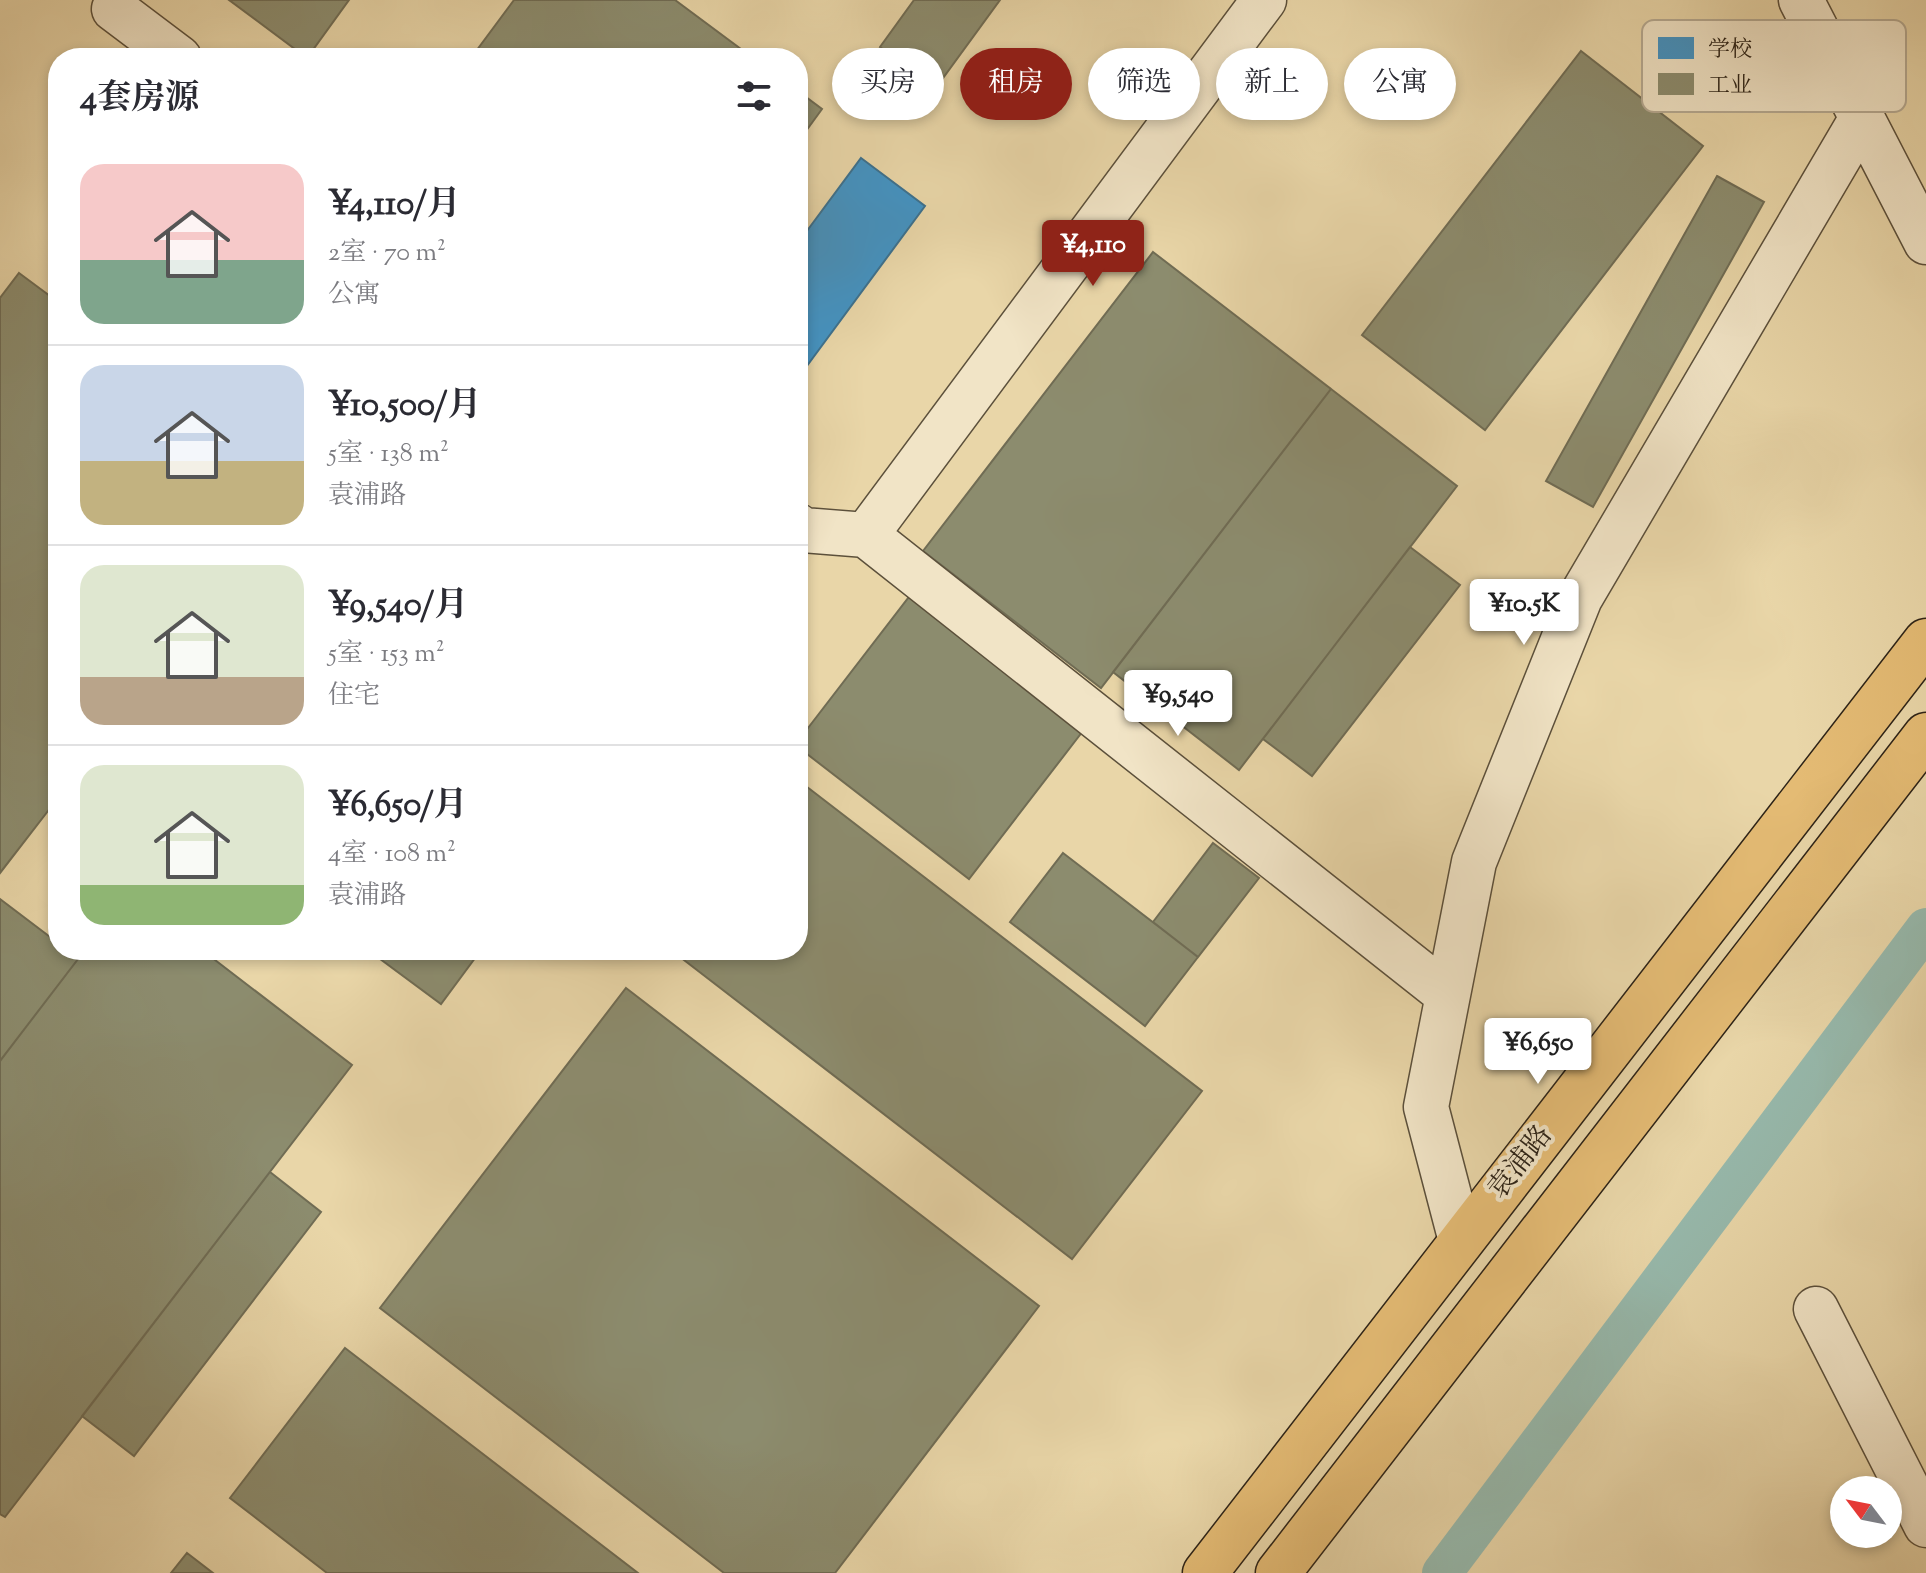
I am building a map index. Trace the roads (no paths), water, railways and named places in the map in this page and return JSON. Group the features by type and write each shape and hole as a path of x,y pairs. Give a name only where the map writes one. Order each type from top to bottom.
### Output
{"main road":[{"name":"袁浦路","path":"1205,1573 1926,641"},
{"name":"袁浦路","path":"1278,1573 1926,735"}],"street":[{"path":"866,535 1264,0"},
{"path":"1801,0 1811,20"},
{"path":"114,9 166,48"},
{"path":"1859,112 1926,242"},
{"path":"1461,1241 1426,1107 1474,862 1580,598 1862,118"},
{"path":"808,530 866,535 1448,995"},
{"path":"1816,1309 1926,1525"}],"waterway":[{"path":"1442,1573 1926,928"}]}
